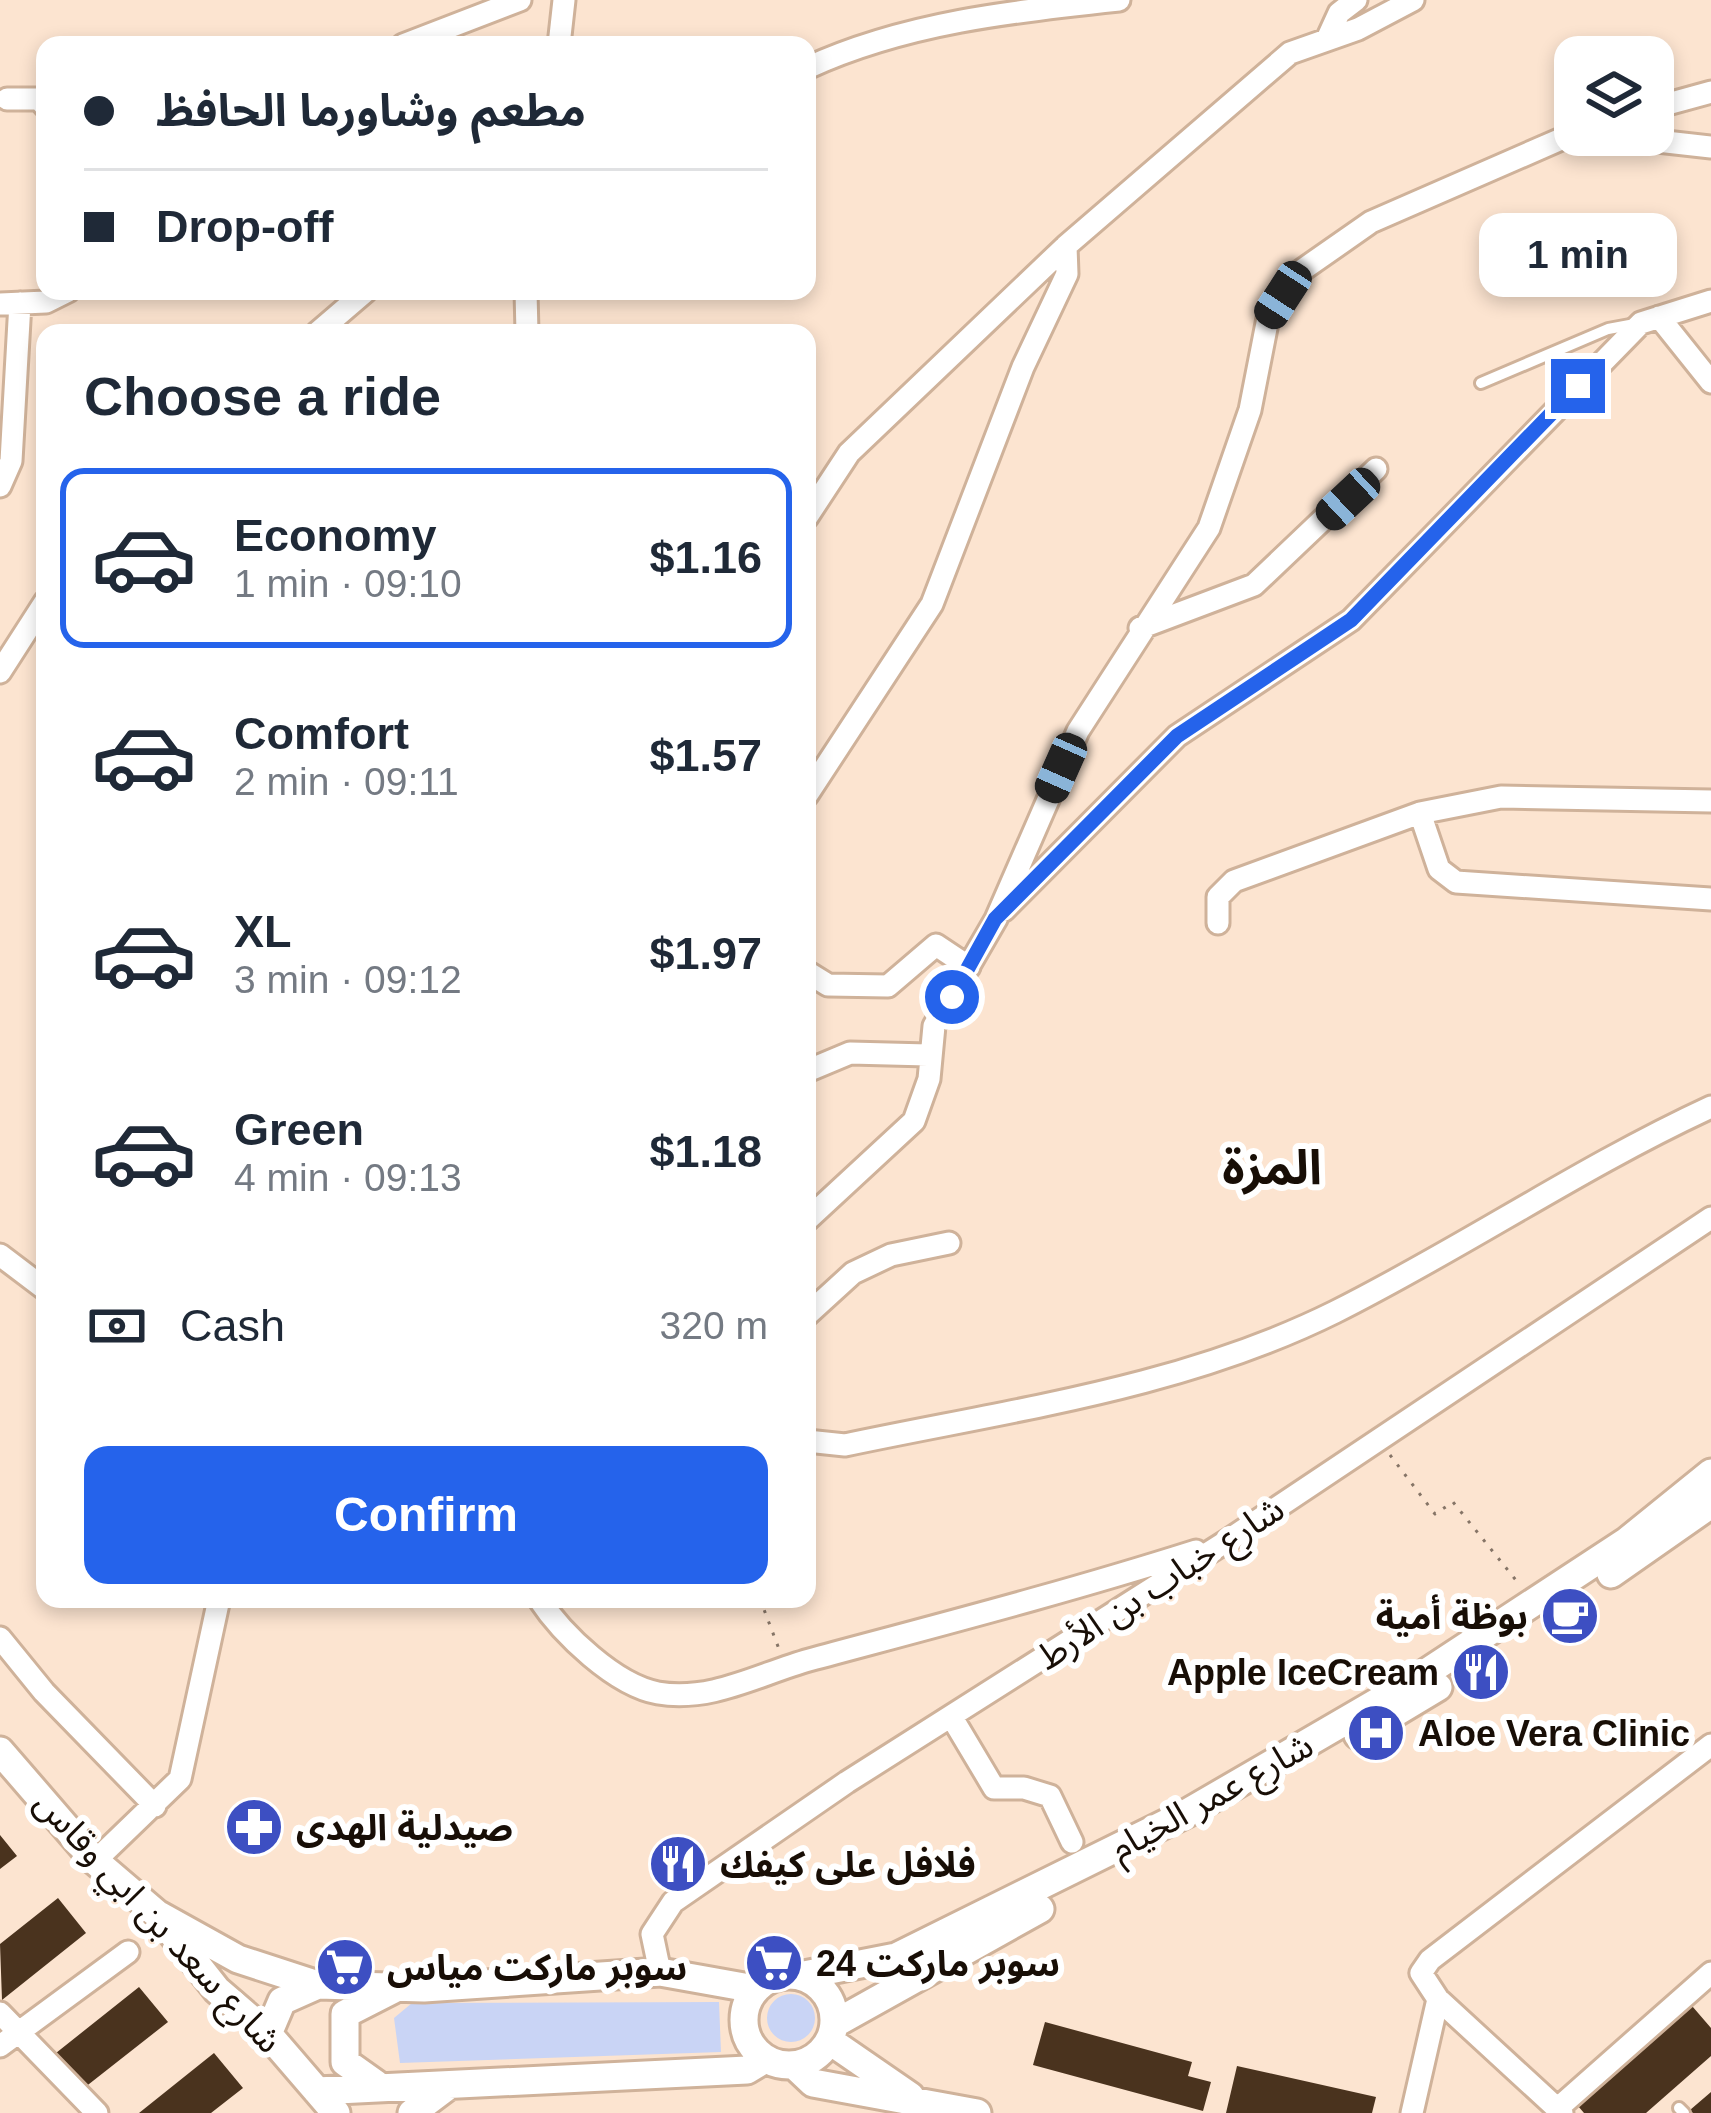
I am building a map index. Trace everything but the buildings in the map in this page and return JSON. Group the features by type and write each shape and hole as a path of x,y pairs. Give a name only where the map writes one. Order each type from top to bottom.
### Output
{"street":[{"path":"426,36 520,0"},
{"path":"560,36 564,0"},
{"path":"816,65 910,32 1032,6 1119,0"},
{"path":"1328,37 1339,13 1356,0"},
{"path":"816,503 849,452 1066,246 1290,53 1358,29 1413,0"},
{"path":"1674,103 1711,92"},
{"path":"7,99 36,99"},
{"path":"816,1212 914,1121 929,1079 934,1026 995,919 1078,731 1140,628 1209,528 1250,410 1268,318 1298,272 1371,222 1554,142"},
{"path":"1674,143 1711,147"},
{"path":"816,781 932,604 1023,367 1067,274 1066,246"},
{"path":"0,486 11,461 10,304 50,300"},
{"path":"328,324 356,300"},
{"path":"995,919 1177,736 1351,620 1650,320 1711,301"},
{"path":"1650,320 1711,382"},
{"path":"1140,628 1254,584 1376,469"},
{"path":"0,672 36,616"},
{"path":"1218,923 1218,898 1234,881 1420,813 1501,796 1711,801"},
{"path":"1420,813 1439,869 1456,882 1711,898"},
{"path":"816,977 829,985 887,986 936,945 969,967"},
{"path":"816,1067 850,1053 928,1055"},
{"path":"816,1442 845,1445 1172,1377 1334,1312 1624,1148 1711,1107"},
{"name":"شارع خباب بن الأرط","path":"660,1972 652,1934 673,1902 1711,1218"},
{"path":"816,1307 853,1273 891,1255 950,1243"},
{"path":"0,1255 36,1282"},
{"name":"شارع عمر الخيام","path":"799,1976 896,1957 1208,1801 1412,1682 1628,1540 1711,1473"},
{"name":"شارع عمر الخيام","path":"832,2033 1402,1711 1711,1504"},
{"path":"544,1608 561,1633 606,1666 656,1693 725,1690 785,1668 1019,1607 1226,1541"},
{"path":"95,1861 180,1779 217,1608"},
{"path":"0,1638 44,1692 155,1806"},
{"path":"951,1716 994,1788 1024,1788 1051,1796 1072,1842"},
{"path":"1711,1745 1430,1960 1421,1973 1438,1999 1560,2111 1711,1973"},
{"name":"شارع سعد بن ابي وقاس","path":"0,1751 95,1861 158,1915 217,1990 268,2034 336,2113"},
{"path":"158,1915 238,1959 318,1985 396,1988 660,1972 755,1989"},
{"path":"0,2046 128,1952"},
{"path":"765,2060 743,2026 755,1989 768,1979 799,1976 830,1999 832,2033 821,2053 795,2066"},
{"path":"268,2034 282,2001 318,1985"},
{"path":"376,2084 345,2062 345,2014 396,1988"},
{"path":"1412,2113 1438,1999"},
{"path":"0,2013 97,2113"},
{"path":"832,2033 919,2102"},
{"path":"317,2091 376,2084 448,2086 747,2070 765,2060 795,2066 812,2083 977,2113"},
{"path":"412,2113 448,2086"}],"lane":[{"path":"1481,383 1608,328 1650,320"}],"path":[{"path":"1378,1440 1435,1514 1453,1502 1533,1602"},
{"path":"763,1608 785,1668"}],"shaded area":[{"path":"791,1994 808,2001 815,2018 808,2035 791,2042 774,2035 767,2018 774,2001"},
{"path":"719,2002 721,2052 400,2063 394,2018 412,2003"}],"place":[{"name":"بوظة أمية","path":"1570,1616"},
{"name":"Apple IceCream","path":"1481,1672"},
{"name":"Aloe Vera Clinic","path":"1376,1733"},
{"name":"صيدلية الهدى","path":"254,1827"},
{"name":"فلافل على كيفك","path":"678,1864"},
{"name":"سوبر ماركت 24","path":"774,1963"},
{"name":"سوبر ماركت مياس","path":"345,1967"}],"district":[{"name":"المزة","path":"1272,1167"}],"route":[{"path":"952,997 995,919 1177,736 1351,620 1578,386"}]}
